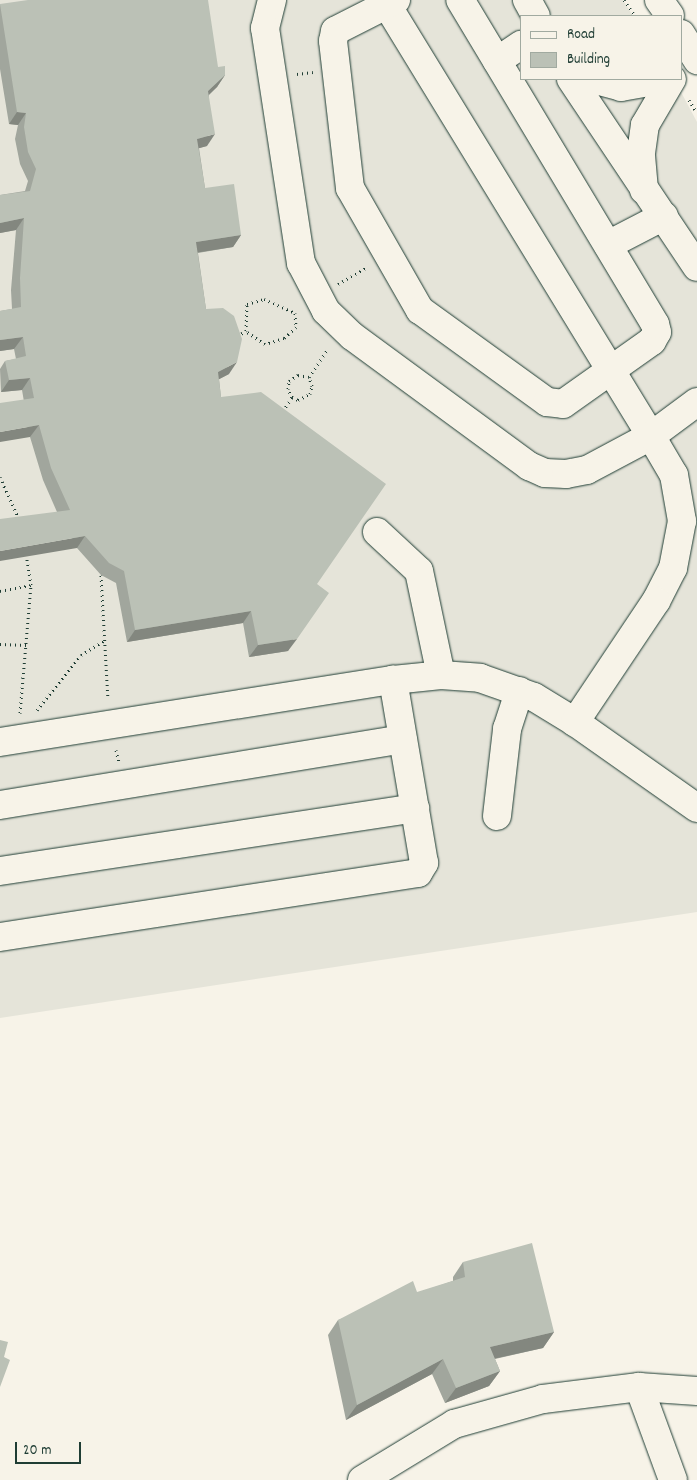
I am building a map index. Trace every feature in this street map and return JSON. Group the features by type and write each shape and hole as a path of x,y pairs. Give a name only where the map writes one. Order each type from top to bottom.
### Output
{"street":[{"path":"272,0 265,28 301,263 326,311 352,336 511,454 545,473 566,474 587,470 652,436 697,402"},
{"path":"460,0 655,324 657,332 652,341 610,371 563,404 547,402 420,310 350,188 333,41 335,31 389,2 610,371 652,436 674,475 680,500 682,521 679,546 673,568 656,601 575,722"},
{"path":"527,0 535,15"},
{"path":"659,0 669,15"},
{"path":"682,36 697,60"},
{"path":"496,60 520,46"},
{"path":"682,72 697,64"},
{"path":"572,80 644,191 664,216 697,267"},
{"path":"596,80 621,87 660,80"},
{"path":"644,191 641,153 644,125 671,80"},
{"path":"608,245 664,216"},
{"path":"377,532 419,570 441,675"},
{"path":"0,742 393,680 441,675 480,678 520,691 575,722 697,808"},
{"path":"0,937 418,873 424,863 393,680"},
{"path":"497,816 506,730 520,691"},
{"path":"0,805 403,739"},
{"path":"0,871 415,808"},
{"path":"362,1480 454,1424 543,1399 638,1387 697,1392"},
{"path":"638,1387 673,1480"}],"path":[{"path":"624,0 634,15"},
{"path":"335,286 388,256"},
{"path":"264,299 295,313 296,327 284,338 265,344 246,331 247,304 264,299"},
{"path":"230,340 246,331"},
{"path":"309,377 328,349"},
{"path":"298,375 309,377 312,386 310,394 298,400 292,397 288,389 290,381 298,375"},
{"path":"281,413 292,397"},
{"path":"0,477 20,521"},
{"path":"20,713 31,585 25,549"},
{"path":"101,575 108,699"},
{"path":"0,591 31,585"},
{"path":"36,710 80,655 104,640"},
{"path":"0,644 26,646"}],"shaded area":[{"path":"0,0 623,0 632,15 520,15 520,80 675,80 697,122 697,912 0,1018"}],"building":[{"path":"28,0 208,0 218,67 225,66 225,75 208,91 215,134 197,139 205,188 234,184 241,235 196,242 206,309 223,308 234,316 242,339 237,362 218,372 221,397 261,392 386,484 317,584 329,593 297,639 258,645 251,611 135,630 124,571 109,563 85,536 0,551 0,519 70,510 51,468 39,425 0,432 0,403 34,398 30,378 9,380 5,361 26,356 23,337 0,340 0,311 21,307 20,278 24,218 0,223 0,195 30,191 36,169 28,152 24,127 26,113 17,112 0,4"},
{"path":"532,1243 554,1332 490,1347 500,1371 456,1388 443,1359 357,1405 338,1320 413,1281 417,1292 465,1277 463,1262"},
{"path":"0,1340 8,1342 4,1357 10,1360 0,1387"}]}
